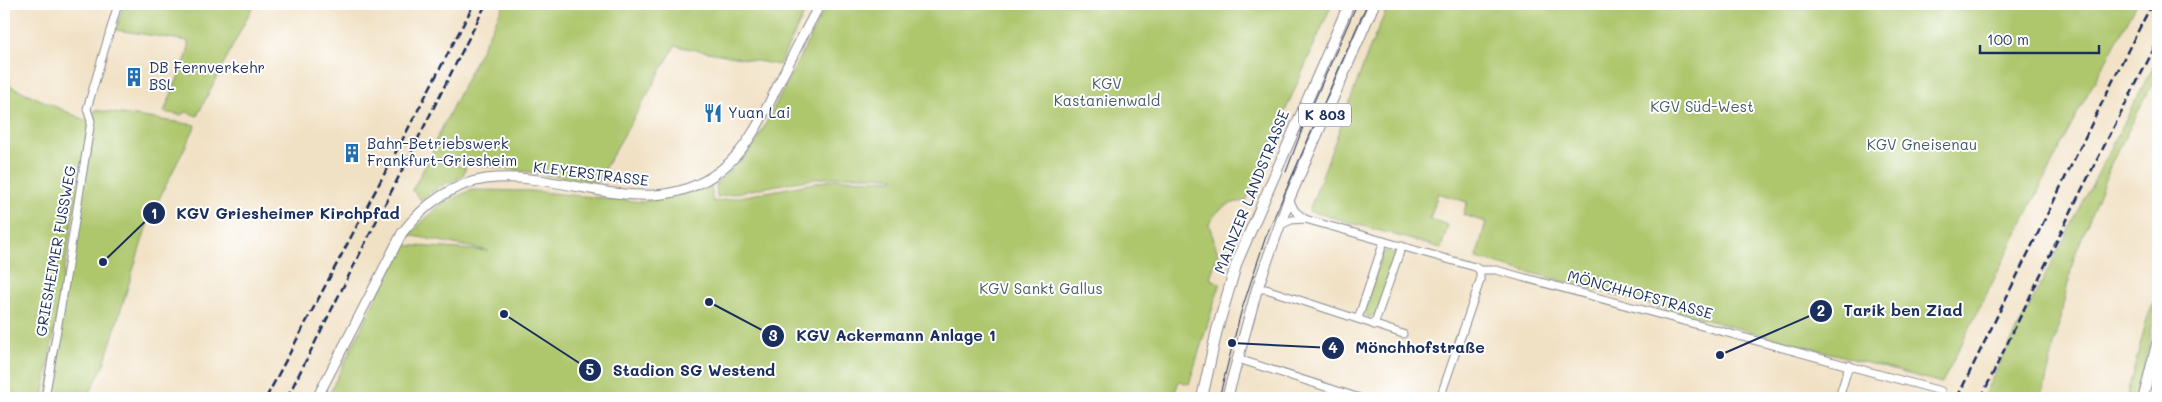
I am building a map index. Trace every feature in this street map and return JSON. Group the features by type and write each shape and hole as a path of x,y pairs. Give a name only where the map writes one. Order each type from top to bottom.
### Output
{"main road":[{"name":"MAINZER LANDSTRASSE","path":"1203,398 1217,330 1238,262 1349,4"},
{"name":"K 803","path":"1279,227 1289,199 1374,4"},
{"path":"1227,398 1257,289 1279,227"}],"street":[{"name":"GRIESHEIMER FUSSWEG","path":"45,398 91,121 87,108 118,4"},
{"name":"KLEYERSTRASSE","path":"317,398 398,240 411,222 432,202 460,187 485,179 528,180 639,196 677,192 704,181 731,161 753,132 820,4"},
{"path":"1289,199 1295,211 1305,219"},
{"path":"1279,227 1291,220 1305,219"},
{"name":"MÖNCHHOFSTRASSE","path":"1305,219 1480,270 1496,270 1941,391"},
{"path":"1358,319 1384,241"},
{"path":"1374,325 1402,246"},
{"path":"1440,398 1480,280 1480,270"},
{"path":"1257,289 1266,289 1403,334"},
{"path":"2143,398 2158,338"},
{"path":"1238,359 1360,398"},
{"path":"1839,398 1849,365"}],"green space":[{"path":"124,4 254,4 197,116 187,112 180,115 164,112 188,53 188,41 116,30"},
{"path":"504,4 809,4 779,65 675,46 597,182 433,158 432,148"},
{"path":"827,4 1332,4 1246,201 1224,207 1209,224 1218,254 1210,278 1220,284 1189,384 1179,381 1173,398 1051,398 971,395 970,398 327,398 402,245 489,251 409,235 441,204 471,190 531,191 643,202 711,186 713,202 836,179 893,180 894,178 849,176 805,180 717,197 716,183 743,159 758,139"},
{"path":"1389,4 2137,4 2081,106 1942,383 1476,258 1486,222 1463,215 1467,202 1438,193 1430,219 1448,225 1441,248 1309,211 1369,50"},
{"path":"2158,57 2158,73 2112,162 2074,257 2042,398 2008,398 2001,395 2000,398 1982,398"},
{"path":"4,83 89,122 43,398 4,398"},
{"path":"95,110 196,125 149,219 103,367 87,398 47,398 90,144 94,141 92,133"},
{"path":"428,161 466,167 463,176 439,187 421,200 412,190"},
{"path":"1386,251 1394,253 1395,258 1376,315 1368,317 1363,312 1383,253"},
{"path":"2158,290 2149,345 2135,398 2126,398 2147,319"}],"tram line":[{"path":"1286,172 1305,122 1357,4"},
{"path":"1219,398 1241,312 1266,236 1367,4"}],"railway":[{"path":"266,398 474,4"},
{"path":"287,398 486,4"},
{"path":"1957,398 2152,4"},
{"path":"1981,398 2079,195 2158,41"}],"place":[{"name":"DB Fernverkehr BSL","path":"134,77"},
{"name":"Yuan Lai","path":"713,113"},
{"name":"Bahn-Betriebswerk Frankfurt-Griesheim","path":"352,153"},
{"name":"KGV Griesheimer Kirchpfad","path":"103,262"},
{"name":"KGV Ackermann Anlage 1","path":"709,302"},
{"name":"Stadion SG Westend","path":"504,314"},
{"name":"Mönchhofstraße","path":"1232,343"},
{"name":"Tarik ben Ziad","path":"1720,355"}],"park label":[{"name":"KGV Kastanienwald","path":"1107,92"},
{"name":"KGV Süd-West","path":"1702,107"},
{"name":"KGV Gneisenau","path":"1922,145"},
{"name":"KGV Sankt Gallus","path":"1041,289"}]}
